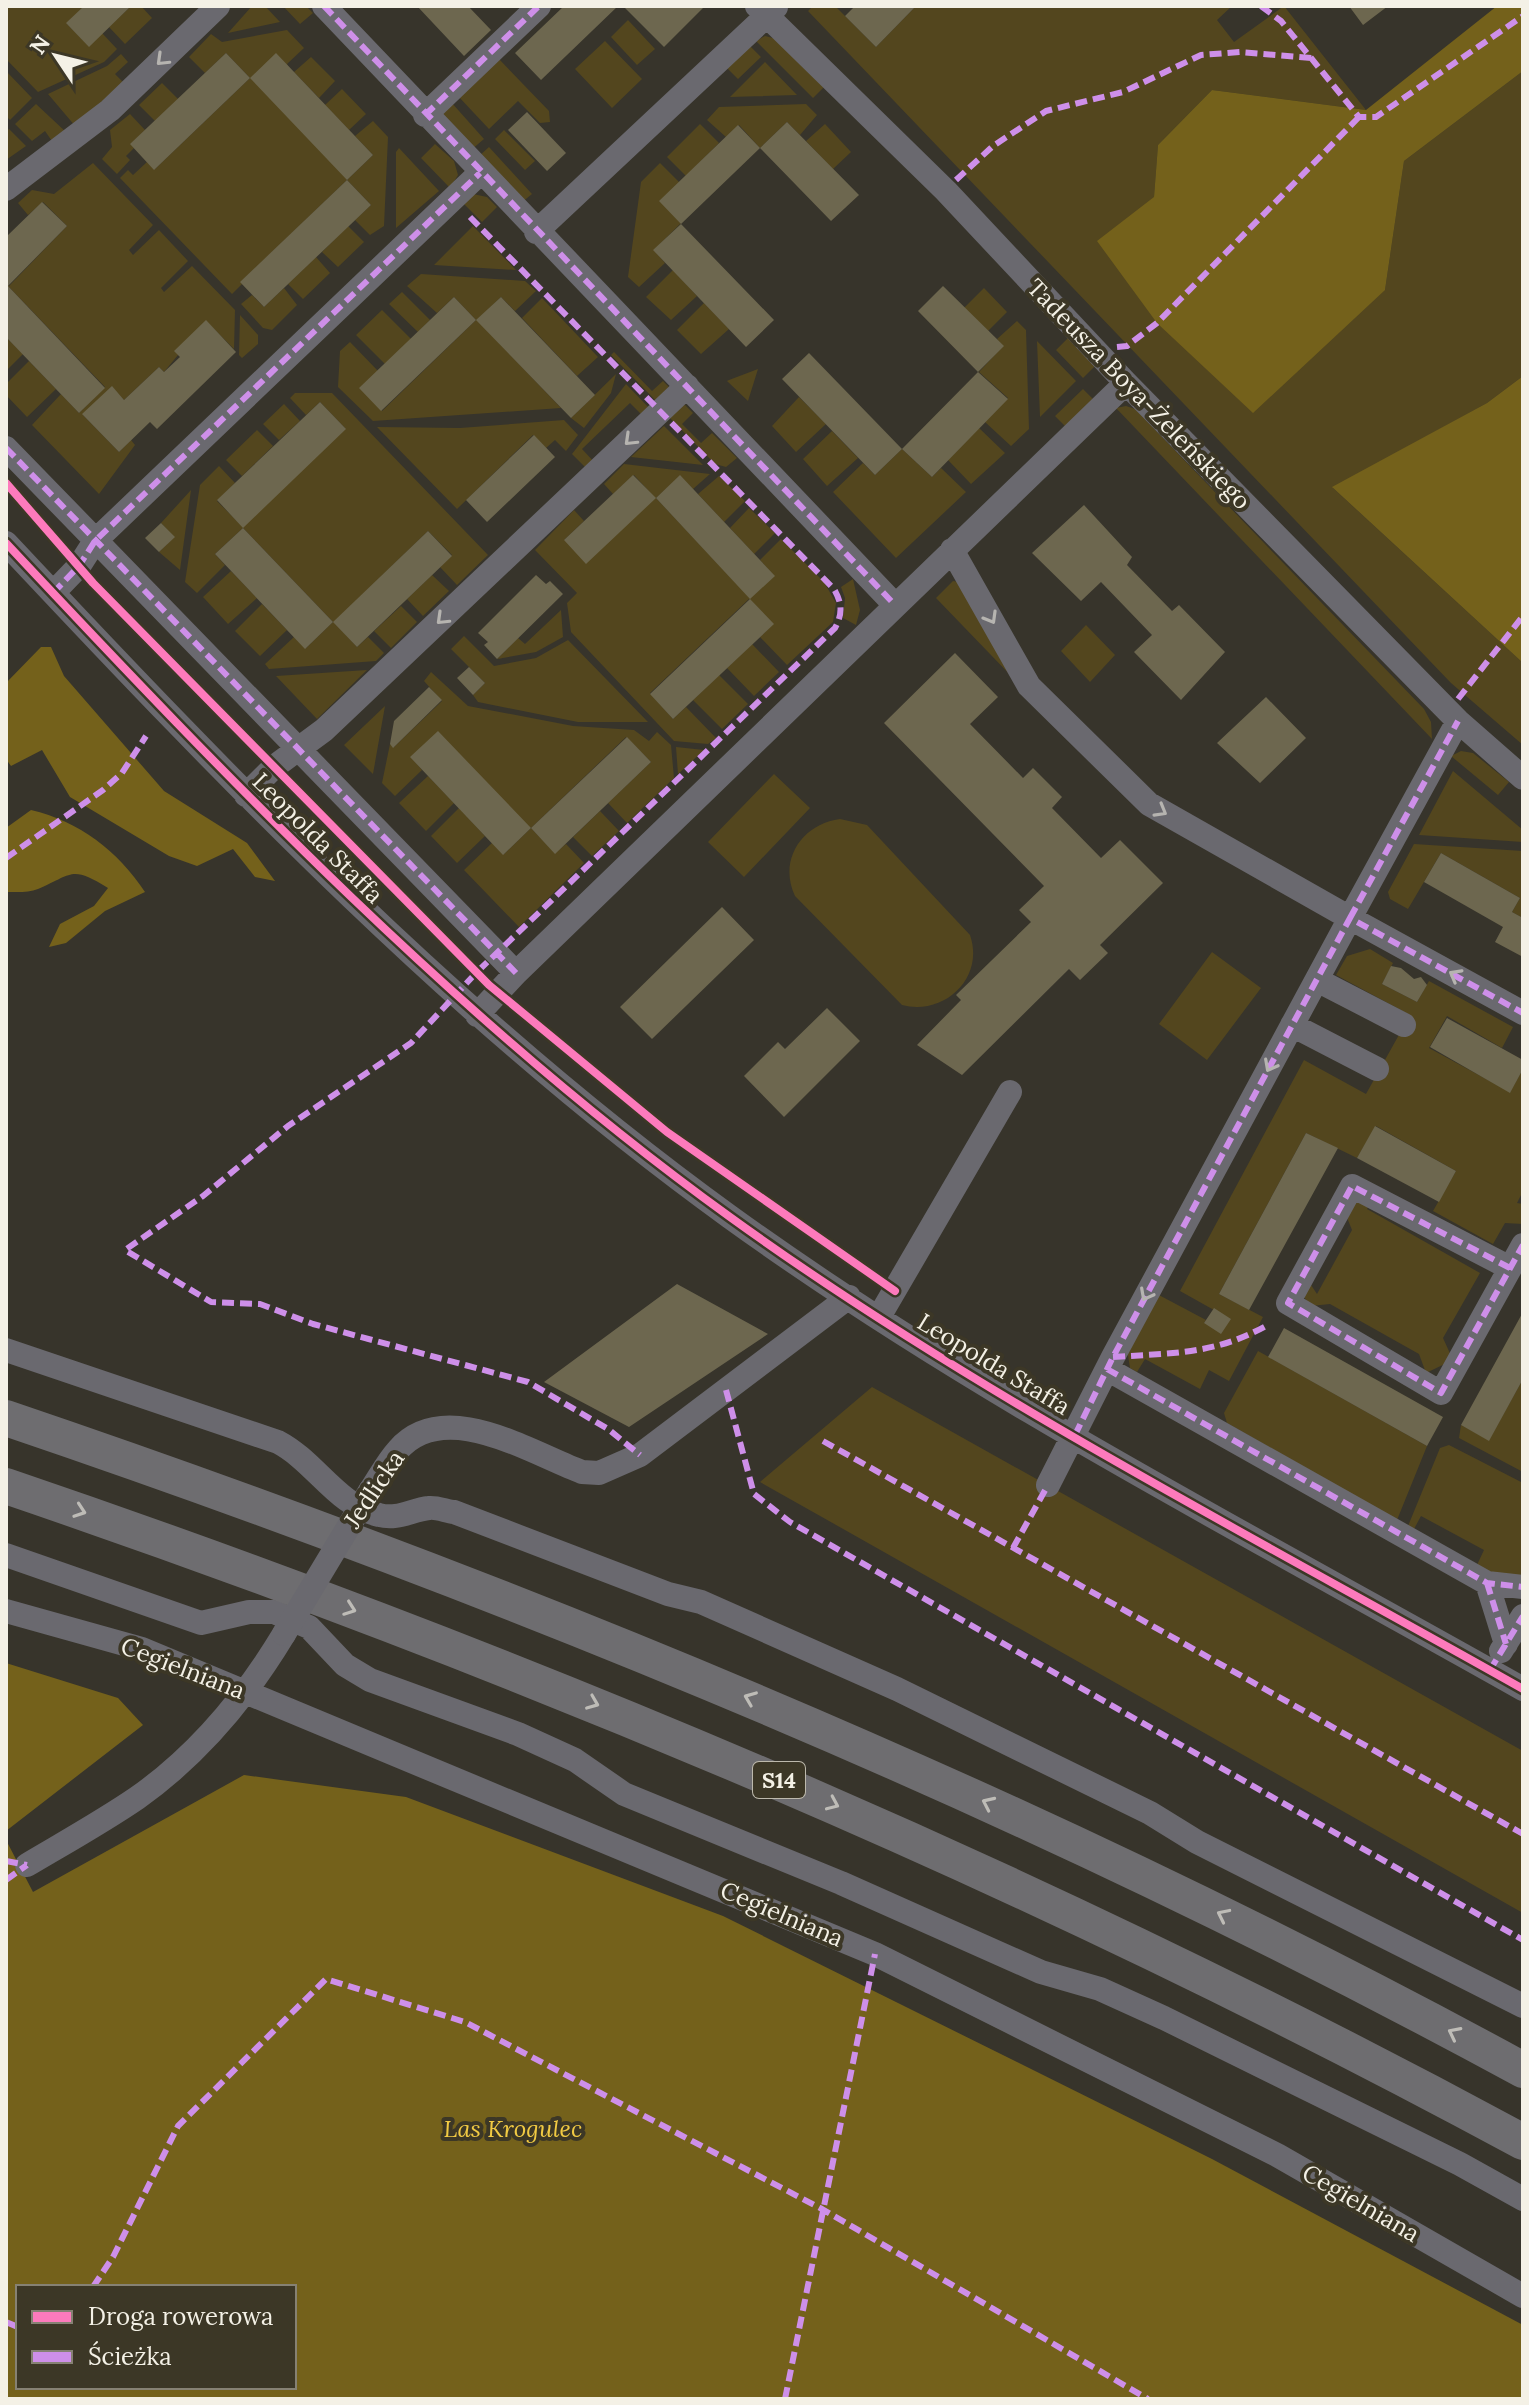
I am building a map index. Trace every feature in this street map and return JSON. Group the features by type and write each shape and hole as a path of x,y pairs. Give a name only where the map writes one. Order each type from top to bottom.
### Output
{"highway":[{"path":"6,1418 236,1496 593,1633 790,1715 1138,1873 1523,2070"},
{"name":"S14","path":"6,1486 217,1558 485,1659 785,1782 1260,2005 1523,2142"}],"street":[{"path":"6,189 110,110 218,6"},
{"path":"324,6 536,232 895,605"},
{"path":"425,115 539,6"},
{"path":"536,232 767,9"},
{"name":"Tadeusza Boya-Żeleńskiego","path":"767,9 946,191 1126,383 1458,721 1523,778"},
{"path":"53,593 79,566 95,541 480,173"},
{"path":"477,1015 516,973 1126,383"},
{"path":"246,795 274,767 300,750 687,386"},
{"path":"6,448 516,973"},
{"name":"Leopolda Staffa","path":"6,543 246,795 382,930 477,1015 678,1179 879,1317 1075,1435 1523,1689"},
{"path":"952,550 1029,686 1149,804 1523,1013"},
{"path":"1048,1485 1107,1369 1458,721"},
{"path":"1317,980 1404,1025"},
{"path":"1292,1025 1377,1069"},
{"path":"879,1317 1010,1092"},
{"path":"1510,1268 1352,1186 1288,1303 1441,1393 1523,1245"},
{"name":"Jedlicka","path":"27,1865 156,1783 218,1726 284,1634 398,1449 430,1428 468,1426 582,1472 599,1473 640,1455 849,1297"},
{"path":"6,1350 278,1442 295,1451 341,1496 360,1509 382,1516 405,1516 430,1508 454,1512 668,1594 701,1602 897,1689 1136,1806 1197,1842 1523,2006"},
{"path":"1107,1369 1487,1583 1523,1587"},
{"path":"6,1555 201,1623 249,1612 274,1612 286,1617 309,1627 345,1665 370,1680 518,1734 575,1760 624,1794 841,1883 1041,1972 1100,1989 1460,2164 1523,2199"},
{"path":"1487,1583 1506,1644"},
{"name":"Cegielniana","path":"6,1611 142,1649 875,1954 1277,2155 1523,2296"},
{"path":"1490,1670 1523,1616"}],"shaded area":[{"path":"6,6 84,6 67,24 89,46 102,33 117,49 104,62 38,92 6,59"},
{"path":"131,6 141,6 152,18 125,44 109,27"},
{"path":"252,6 265,6 280,22 228,33"},
{"path":"283,6 306,6 313,13 300,24"},
{"path":"813,6 835,6 876,47 916,6 1232,6 1217,20 1234,42 1284,6 1366,110 1212,90 1158,145 1154,197 1385,290 1404,161 1523,71 1523,376 1487,403 1333,488 1523,663 1523,745 1451,683 808,11"},
{"path":"628,20 655,49 637,65 611,37"},
{"path":"287,30 304,48 287,64 347,180 232,294 120,178 128,170 133,175 147,162 155,169 250,78 226,53 205,73 189,57 211,34 222,42"},
{"path":"765,36 777,39 824,87 813,98 756,41"},
{"path":"605,41 642,79 612,108 575,69"},
{"path":"750,46 761,57 738,79 727,68"},
{"path":"121,54 128,62 115,74 126,85 76,127 48,94 107,66"},
{"path":"311,57 335,81 319,98 294,72"},
{"path":"498,58 549,111 550,122 540,123 518,101 489,129 458,96"},
{"path":"765,62 797,95 730,97"},
{"path":"6,71 32,98 10,120 6,116"},
{"path":"162,83 178,99 155,121 139,105"},
{"path":"342,89 366,114 349,130 325,105"},
{"path":"451,102 484,139 471,150 442,114"},
{"path":"36,104 67,133 54,144 45,131 32,141 15,124"},
{"path":"806,104 817,115 800,135 787,122 760,148 739,125 726,137 707,120 719,107"},
{"path":"130,114 145,130 131,144 134,148 126,156 130,160 117,174 102,159 112,147 110,130"},
{"path":"373,121 388,137 384,226 370,235 355,220 371,205 347,180 373,155 355,136"},
{"path":"700,124 719,143 686,176 667,157"},
{"path":"825,124 851,152 833,169 806,141"},
{"path":"9,129 26,146 6,160 6,132"},
{"path":"504,130 535,161 525,170 495,139"},
{"path":"435,144 454,161 458,175 450,188 421,158"},
{"path":"489,147 532,194 521,203 478,157"},
{"path":"399,148 439,191 396,228 396,152"},
{"path":"93,163 153,225 129,250 133,255 159,230 188,261 161,288 164,292 192,266 235,310 234,349 206,321 164,372 159,367 124,400 112,387 83,415 119,452 131,440 135,445 99,494 32,425 61,394 79,413 105,387 9,287 6,288 6,284 9,286 67,226 43,202 28,215 18,203 32,190 54,194"},
{"path":"660,163 679,182 681,223 654,250 665,263 639,287 628,277 641,182"},
{"path":"473,194 487,197 497,207 482,222 461,201"},
{"path":"348,226 364,242 338,267 322,252"},
{"path":"473,226 516,270 434,265"},
{"path":"316,257 330,273 303,299 288,284"},
{"path":"673,270 697,296 671,320 646,297"},
{"path":"421,274 525,281 536,291 515,311 501,297 477,320 561,408 373,421 338,387 340,351 350,342 378,371 382,411 476,320 454,297 437,313 407,286"},
{"path":"284,288 297,305 272,330 263,328 241,304 252,295 264,307"},
{"path":"984,288 1007,312 988,331 964,308"},
{"path":"402,292 430,320 418,332 389,304"},
{"path":"542,298 598,357 577,376 522,318"},
{"path":"704,303 729,329 701,354 677,330"},
{"path":"382,310 411,339 385,364 356,335"},
{"path":"240,315 258,335 258,344 242,358 239,355"},
{"path":"1017,321 1026,330 1029,429 1011,446 985,422 1008,398 979,372 1003,346 997,339"},
{"path":"6,337 23,354 6,371"},
{"path":"1068,338 1095,366 1083,378 1056,350"},
{"path":"1037,341 1076,381 1040,417"},
{"path":"614,352 652,391 663,381 669,387 659,404 611,355"},
{"path":"29,361 56,389 27,417 6,395 6,384"},
{"path":"758,369 748,401 727,381"},
{"path":"616,374 611,393 584,428 571,418"},
{"path":"626,384 652,411 645,418 630,403 582,449 596,464 589,471 572,454"},
{"path":"1083,389 1093,399 1066,427 1055,416"},
{"path":"295,393 332,393 488,555 457,585 440,567 452,555 428,531 334,622 357,647 368,637 384,653 376,661 269,669 265,664 294,637 306,648 333,622 243,528 215,554 225,565 197,593 185,582 200,485 219,466 235,483 217,501 243,527 345,428 320,402 306,415 290,398"},
{"path":"799,397 826,424 796,452 772,426"},
{"path":"284,404 300,421 279,440 263,424"},
{"path":"685,405 693,413 682,424 701,443 712,433 737,458 726,467 715,464 667,415 677,406"},
{"path":"1126,406 1135,409 1424,709 1431,722 1432,739 1116,408"},
{"path":"564,420 578,435 566,451 555,440 546,448 533,435 457,509 377,427 460,428"},
{"path":"664,426 703,465 631,457"},
{"path":"979,428 1005,453 971,484 948,460"},
{"path":"257,430 273,446 242,476 226,460"},
{"path":"832,431 858,458 827,486 803,459"},
{"path":"902,449 932,477 941,468 966,492 896,558 833,492 863,463 875,475"},
{"path":"624,464 710,474 693,489 680,476 656,498 750,598 774,576 760,560 781,539 824,582 836,603 833,622 787,665 760,637 773,624 749,599 650,693 673,719 686,707 716,738 708,744 674,741 571,632 567,603 577,593 535,550 574,510 584,521 564,540 655,498 634,475 613,494 604,484"},
{"path":"719,476 745,501 724,522 698,494"},
{"path":"191,490 180,570 159,552 174,537 161,523"},
{"path":"749,508 775,533 754,554 730,528"},
{"path":"231,571 257,598 228,624 203,597"},
{"path":"432,575 449,591 423,616 407,599"},
{"path":"853,579 860,610 856,625 843,618 845,598 841,587"},
{"path":"953,581 959,582 1017,682 936,598"},
{"path":"262,604 287,630 260,656 235,631"},
{"path":"401,606 417,622 391,648 374,631"},
{"path":"561,610 563,637 536,652 497,659 518,638 525,644"},
{"path":"1086,625 1115,655 1090,682 1061,651"},
{"path":"464,636 494,666 536,658 568,640 648,722 578,722 478,702 473,695 485,683 451,649"},
{"path":"752,644 779,672 754,696 727,668"},
{"path":"367,670 317,719 276,676"},
{"path":"431,672 468,706 573,726 634,730 649,741 657,732 671,745 674,778 627,823 608,803 651,762 626,737 531,828 411,757 422,770 395,796 382,783 390,744 394,747 442,701 424,681"},
{"path":"719,675 748,704 722,729 693,700"},
{"path":"385,706 373,774 344,745"},
{"path":"676,747 704,750 678,774"},
{"path":"1461,751 1473,753 1509,782 1498,795 1451,756"},
{"path":"1453,771 1523,830 1523,842 1419,835"},
{"path":"774,774 810,808 744,877 708,842"},
{"path":"428,776 454,803 426,831 399,803"},
{"path":"459,808 485,836 457,863 431,836"},
{"path":"600,811 619,831 592,856 573,837"},
{"path":"840,819 867,825 970,935 972,966 966,979 946,999 918,1007 902,1005 795,896 790,883 790,869 797,846 815,828"},
{"path":"531,828 555,853 566,844 584,863 519,927 464,870 492,843 504,854"},
{"path":"1414,844 1523,851 1523,918 1512,912 1520,898 1441,853 1408,909 1390,899 1388,892"},
{"path":"1370,949 1393,963 1382,984 1417,1002 1429,981 1513,1027 1502,1048 1447,1016 1429,1048 1510,1092 1523,1069 1523,1191 1517,1203 1523,1204 1523,1224 1505,1223 1493,1244 1433,1211 1456,1171 1376,1126 1357,1158 1306,1133 1219,1294 1263,1317 1229,1381 1209,1370 1200,1389 1145,1359 1137,1372 1130,1368 1127,1349 1157,1294 1206,1320 1204,1323 1230,1319 1180,1291 1304,1060 1366,1094 1410,1015 1336,975 1347,956"},
{"path":"1212,952 1261,988 1207,1060 1159,1024"},
{"path":"1358,1199 1370,1203 1367,1209 1480,1273 1443,1338 1453,1360 1426,1373 1419,1354 1330,1304 1311,1306 1303,1296 1307,1279 1317,1294 1352,1230 1344,1210"},
{"path":"1258,1351 1427,1446 1397,1520 1227,1423 1224,1413"},
{"path":"1523,1379 1523,1472 1459,1438 1461,1425 1489,1440"},
{"path":"872,1387 1523,1751 1523,1913 760,1482"},
{"path":"1449,1445 1523,1483 1523,1578 1499,1576 1477,1565 1484,1550 1421,1516 1414,1529 1408,1526 1440,1448"}],"green space":[{"path":"1497,6 1523,6 1523,71 1404,161 1385,290 1253,413 1157,323 1097,241 1154,197 1158,145 1212,90 1366,110"},
{"path":"1523,376 1523,663 1332,487 1487,403"},
{"path":"41,647 51,647 64,676 164,791 247,843 275,881 255,877 233,849 197,866 169,856 70,797 42,750 11,766 6,759 6,683"},
{"path":"31,810 65,822 96,840 123,863 145,892 105,911 66,943 49,947 60,924 94,906 108,888 86,876 72,874 34,890 6,892 6,828"},
{"path":"6,1663 118,1698 143,1725 6,1831"},
{"name":"Las Krogulec","path":"244,1775 406,1797 723,1916 1212,2159 1523,2325 1523,2399 6,2399 6,1840 33,1892"}],"building":[{"path":"84,6 131,6 89,47 66,23"},
{"path":"417,6 468,6 491,30 464,56"},
{"path":"564,6 618,6 541,80 515,53"},
{"path":"623,6 705,6 664,47"},
{"path":"855,6 916,6 876,47 845,16"},
{"path":"1349,6 1388,6 1363,25"},
{"path":"226,53 250,78 154,170 130,144"},
{"path":"276,53 373,155 347,180 250,78"},
{"path":"527,112 566,153 547,171 508,130"},
{"path":"787,122 859,195 831,221 760,148"},
{"path":"738,125 760,148 681,224 659,201"},
{"path":"347,180 371,205 264,307 240,282"},
{"path":"42,202 67,226 8,286 6,237"},
{"path":"681,224 774,320 746,347 653,250"},
{"path":"8,286 105,388 79,413 6,337"},
{"path":"943,286 1004,346 978,372 918,311"},
{"path":"454,297 476,320 381,411 359,388"},
{"path":"501,297 595,395 571,418 476,320"},
{"path":"206,320 236,352 157,429 150,422 119,452 82,414 112,386 124,400 159,367 164,372 180,357 174,351"},
{"path":"809,353 902,449 875,475 782,379"},
{"path":"978,372 1008,399 932,477 902,449"},
{"path":"320,402 346,429 243,528 217,500"},
{"path":"534,435 555,457 487,522 466,500"},
{"path":"633,475 656,498 586,564 564,540"},
{"path":"680,475 775,576 750,599 656,498"},
{"path":"1084,505 1132,557 1127,565 1172,611 1179,605 1225,652 1181,700 1134,652 1152,635 1101,582 1081,601 1032,553"},
{"path":"161,523 175,537 159,552 145,538"},
{"path":"243,528 333,622 305,649 215,554"},
{"path":"428,531 452,556 357,647 333,622"},
{"path":"536,575 546,584 550,581 563,594 497,659 484,645 488,642 478,633"},
{"path":"750,599 774,624 673,719 650,694"},
{"path":"955,653 998,697 970,724 1023,778 1033,768 1062,797 1052,808 1101,858 1120,840 1163,883 1100,945 1108,953 1080,980 1069,969 962,1075 917,1045 961,1000 956,995 1031,922 1019,910 1044,886 884,723"},
{"path":"469,667 485,683 473,695 457,678"},
{"path":"429,687 442,700 393,748 390,744 394,721"},
{"path":"1266,697 1306,738 1260,783 1217,743"},
{"path":"438,731 531,828 503,855 410,757"},
{"path":"627,737 651,762 555,854 531,828"},
{"path":"1441,853 1520,898 1512,912 1523,918 1523,957 1495,942 1503,927 1424,882"},
{"path":"722,907 754,940 652,1039 620,1007"},
{"path":"1391,966 1401,968 1414,979 1421,977 1427,985 1417,1002 1382,984"},
{"path":"827,1008 860,1041 784,1117 744,1076 778,1042 785,1049"},
{"path":"1447,1018 1523,1060 1523,1069 1510,1093 1430,1047"},
{"path":"1375,1126 1456,1171 1439,1202 1357,1158"},
{"path":"1306,1133 1338,1148 1249,1310 1219,1294"},
{"path":"677,1284 768,1334 629,1427 544,1382"},
{"path":"1214,1308 1231,1319 1221,1334 1204,1323"},
{"path":"1523,1312 1523,1379 1489,1441 1461,1425"},
{"path":"1284,1328 1443,1417 1427,1446 1268,1357"}],"marked path":[{"path":"324,6 895,605"},
{"path":"425,115 539,6"},
{"path":"1261,6 1281,21 1359,117 1376,117 1523,16"},
{"path":"956,180 993,146 1046,111 1123,92 1201,55 1240,52 1312,58"},
{"path":"1117,347 1127,346 1157,323 1359,117"},
{"path":"53,593 79,566 95,541 480,173"},
{"path":"470,217 834,589 840,604 839,618 835,628 476,973 411,1043 288,1126 203,1196 125,1250 211,1302 260,1304 313,1324 528,1382 608,1429 640,1455"},
{"path":"6,448 516,973"},
{"path":"1458,699 1523,616"},
{"path":"1350,918 1458,721"},
{"path":"6,858 103,790 122,773 146,736"},
{"path":"1075,1435 1113,1357 1350,918 1523,1013"},
{"path":"1510,1268 1352,1186 1288,1303 1441,1393 1523,1245"},
{"path":"1113,1357 1210,1347 1228,1343 1266,1326"},
{"path":"1107,1369 1487,1583 1523,1587"},
{"path":"726,1390 754,1494 790,1522 1523,1940"},
{"path":"823,1441 1523,1834"},
{"path":"1013,1548 1048,1485"},
{"path":"1487,1583 1506,1644"},
{"path":"1490,1670 1523,1616"},
{"path":"6,1861 27,1865"},
{"path":"6,1880 27,1865"},
{"path":"785,2399 875,1954"},
{"path":"94,2285 113,2257 178,2126 326,1979 465,2022 822,2209 1148,2399"},
{"path":"6,2322 16,2326"}],"cycle path":[{"path":"6,483 93,583 489,985 667,1132 895,1291"},
{"path":"6,543 263,811 442,982 535,1064 730,1217 825,1283 1020,1406 1523,1689"}]}
